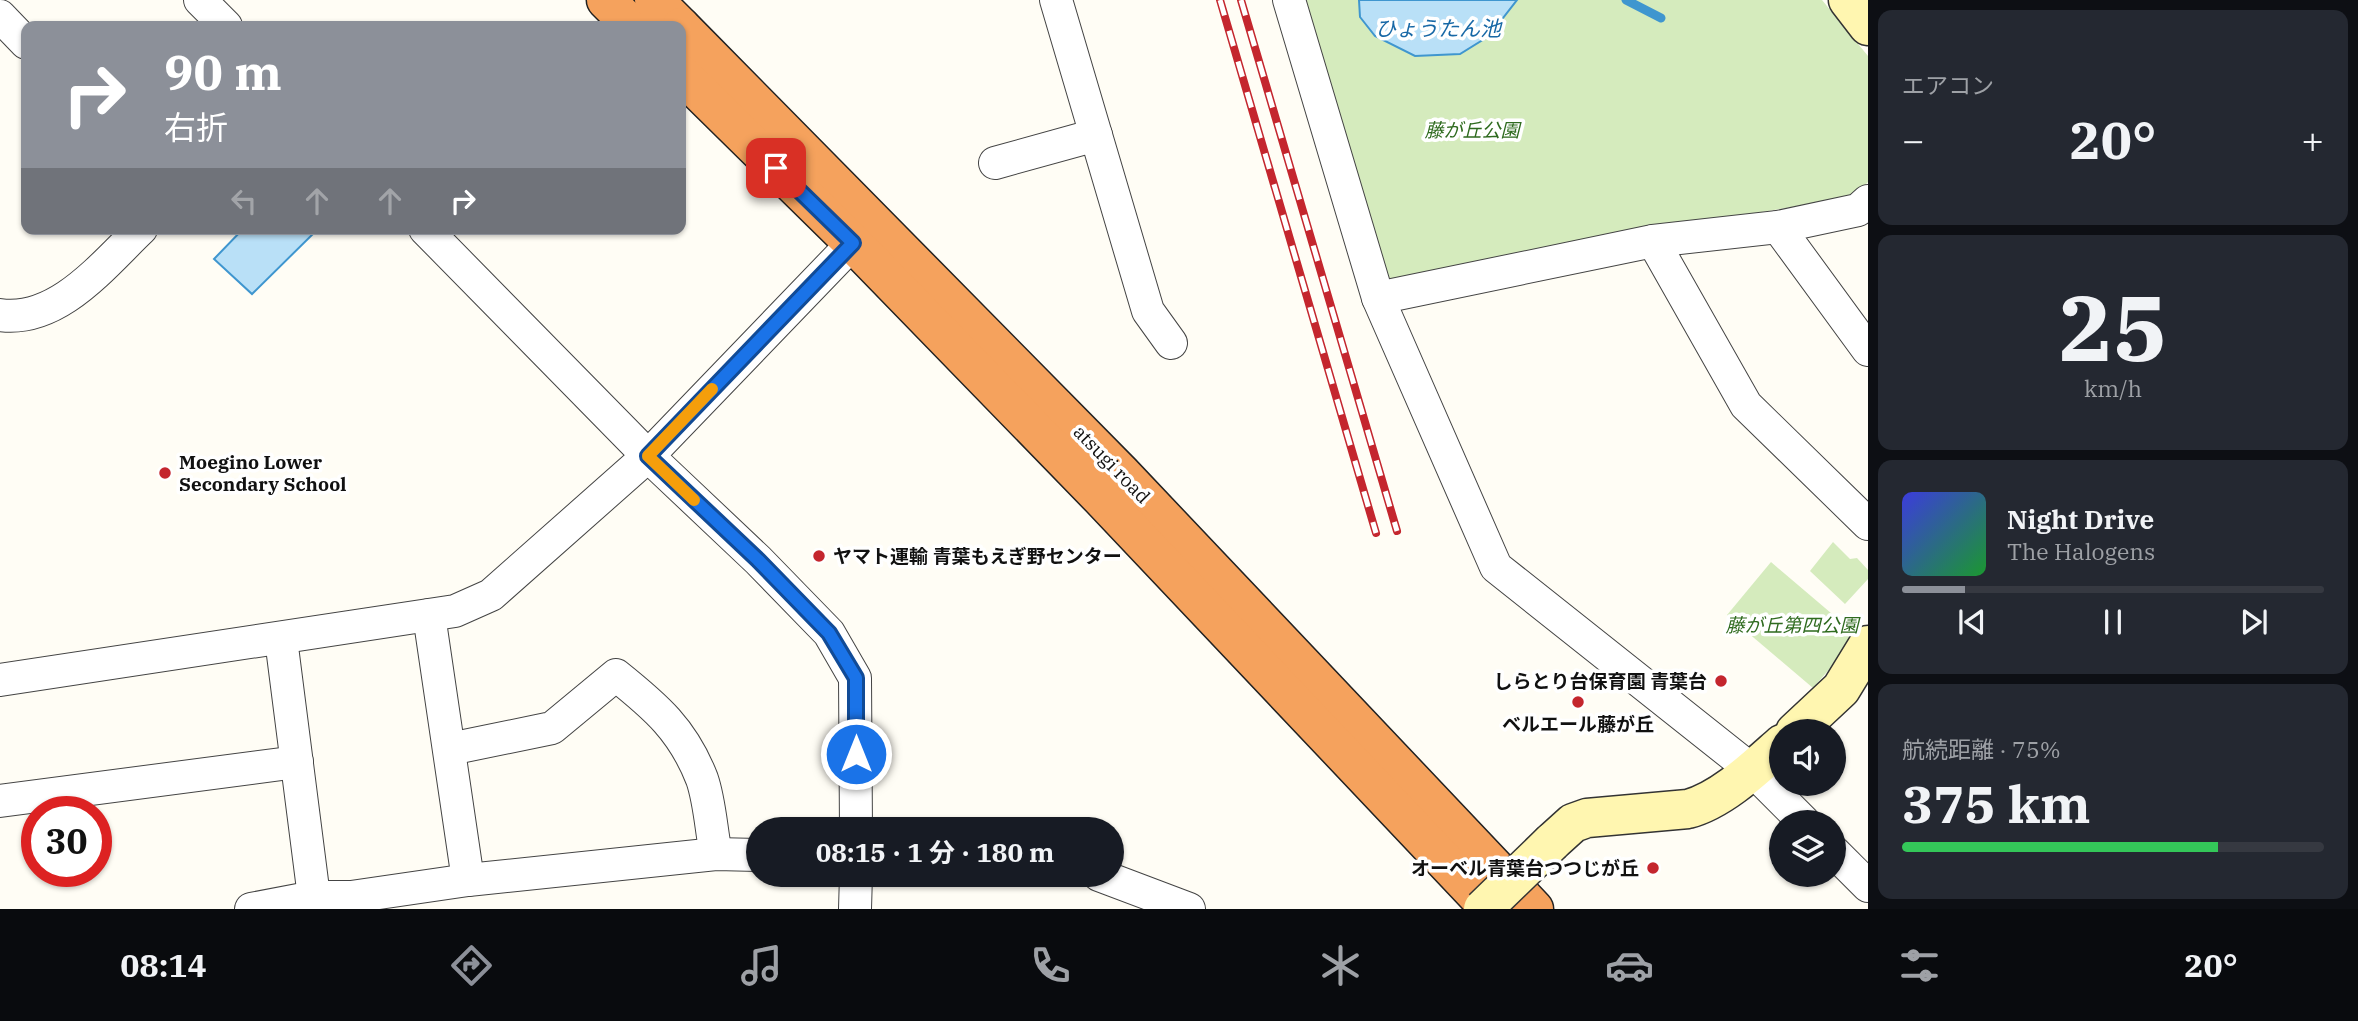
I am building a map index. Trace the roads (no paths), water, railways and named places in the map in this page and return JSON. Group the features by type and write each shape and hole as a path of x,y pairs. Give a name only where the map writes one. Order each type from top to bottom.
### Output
{"highway":[{"path":"606,0 627,21"},
{"name":"atsugi road","path":"654,0 674,21"},
{"name":"atsugi road","path":"686,33 1121,473 1534,909"},
{"name":"atsugi road","path":"686,79 853,243 1101,498 1490,909"}],"street":[{"path":"200,0 221,21"},
{"path":"1056,0 1148,311 1171,343"},
{"path":"1289,0 1378,298 1496,567 1753,771 1792,810"},
{"path":"1848,0 1868,26"},
{"path":"0,16 21,38"},
{"path":"995,163 1096,135"},
{"path":"1378,298 1653,240 1778,227 1858,210 1868,201"},
{"path":"1778,227 1868,350"},
{"path":"0,315 46,310 81,286 135,235"},
{"path":"431,235 648,456 758,560 829,633 856,678 856,817"},
{"path":"1653,240 1746,405 1868,524"},
{"path":"0,680 455,611 491,595 648,456 853,243"},
{"path":"429,615 468,880"},
{"path":"281,639 312,903"},
{"path":"1809,719 1841,689 1868,645"},
{"path":"450,749 552,728 616,675 649,701 683,738 703,781 716,854"},
{"path":"1483,909 1573,823 1587,818 1701,806 1753,771 1769,756"},
{"path":"0,801 297,762"},
{"path":"251,909 312,903 468,880 716,854 746,855"},
{"path":"1846,864 1868,886"},
{"path":"1124,884 1189,909"},
{"path":"855,909 856,887"}],"water":[{"name":"ひょうたん池","path":"1359,0 1517,0 1489,36 1460,54 1415,56 1375,36 1360,17"},
{"path":"237,235 312,235 252,294 214,259"}],"waterway":[{"path":"1626,0 1661,18"}],"railway":[{"path":"1220,0 1376,533"},
{"path":"1241,0 1397,531"}],"place":[{"name":"Moegino Lower Secondary School","path":"165,473"},
{"name":"ヤマト運輸 青葉もえぎ野センター","path":"819,556"},
{"name":"しらとり台保育園 青葉台","path":"1721,681"},
{"name":"ベルエール藤が丘","path":"1578,702"},
{"name":"オーベル青葉台つつじが丘","path":"1653,868"}],"park label":[{"name":"藤が丘公園","path":"1472,130"},
{"name":"藤が丘第四公園","path":"1792,625"}]}
